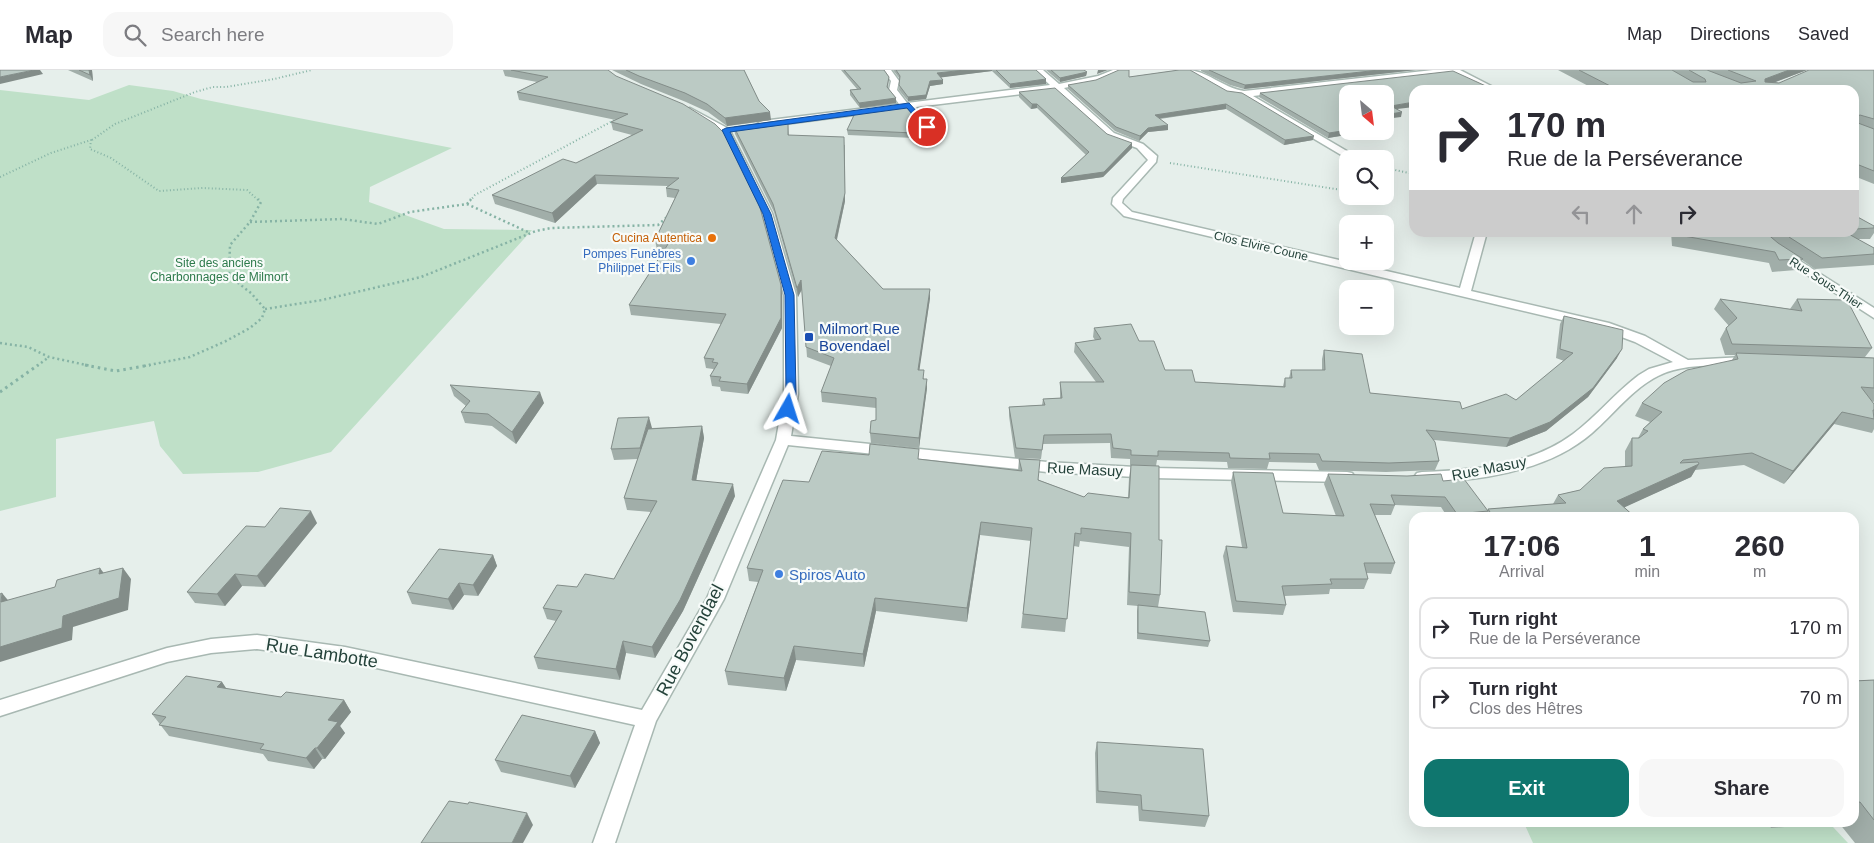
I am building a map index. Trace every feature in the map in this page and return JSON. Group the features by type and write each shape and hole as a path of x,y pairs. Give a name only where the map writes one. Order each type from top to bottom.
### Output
{"street":[{"path":"887,70 896,81 893,90 936,138"},
{"path":"1038,70 1111,135 1140,146 1152,156 1153,160"},
{"path":"754,126 1057,87 1100,78 1121,70"},
{"path":"1190,70 1230,92 1244,94 1454,70 1485,85"},
{"path":"1413,70 1423,74"},
{"path":"1244,94 1340,150"},
{"path":"680,106 730,130 767,214 790,295 791,394 783,440"},
{"name":"Clos Elvire Coune","path":"1153,160 1118,198 1117,204 1128,214 1623,332 1664,351 1686,364"},
{"path":"1464,294 1481,237"},
{"name":"Rue Sous-Thier","path":"1760,237 1777,251 1874,314"},
{"name":"Rue Masuy","path":"1412,478 1450,477 1481,473 1546,456 1567,445 1590,427 1644,377 1657,371 1701,362 1763,362"},
{"name":"Rue Masuy","path":"783,440 1085,470 1364,477"},
{"name":"Rue Bovendael","path":"604,843 647,719 715,599 783,440"},
{"name":"Rue Lambotte","path":"0,708 167,655 211,646 257,642 345,654 647,719"}],"path":[{"path":"0,177 50,153 92,140 115,124 141,113 171,104 194,92 213,87 226,87 274,79 312,70"},
{"path":"467,204 475,195 621,116"},
{"path":"92,140 90,149 111,158 159,191 203,188 247,190 261,202 250,222 230,245 229,276 251,293 265,309"},
{"path":"1153,160 1339,190"},
{"path":"1394,170 1409,173"},
{"path":"250,222 342,219 378,224 410,212 467,204 530,233"},
{"path":"265,309 322,300 421,278 530,233 551,228 658,226 667,217 675,215"},
{"path":"0,343 28,347 49,357 116,371 190,357 226,342 250,328 262,318 265,309"},
{"path":"0,392 49,357"}],"green space":[{"name":"Site des anciens Charbonnages de Milmort","path":"129,85 173,91 201,99 452,148 370,187 369,202 444,229 532,230 331,452 258,472 183,474 160,446 154,421 56,439 56,497 0,511 0,90 89,100"},
{"path":"1526,827 1833,827 1848,843 1533,843"}],"building":[{"path":"0,70 34,70 0,77"},
{"path":"79,70 89,70 90,75"},
{"path":"511,70 608,70 616,76 683,104 715,124 724,133 759,204 781,285 781,318 747,384 719,381 721,377 710,376 718,363 712,362 714,359 704,358 726,314 629,305 670,241 655,240 679,190 666,188 679,178 595,175 552,213 492,195 563,159 576,163 643,130 611,122 628,114 517,92 548,77"},
{"path":"626,70 744,70 759,101 770,112 725,118 707,104 685,93"},
{"path":"844,70 884,70 889,77 887,87 896,98 859,103 850,90 861,89"},
{"path":"896,70 965,70 937,73 943,80 930,81 926,95 908,97 899,85 900,76"},
{"path":"996,70 1036,70 1046,79 1010,84"},
{"path":"1051,70 1084,70 1087,72 1060,78"},
{"path":"1119,70 1129,70 1129,77 1190,70 1227,91 1242,93 1314,136 1285,140 1226,104 1155,115 1168,125 1148,128 1140,136 1116,127 1068,85 1096,80"},
{"path":"1209,70 1379,70 1245,85"},
{"path":"1579,70 1672,70 1693,82 1706,82 1705,79 1689,70 1707,70 1741,83 1756,81 1728,70 1789,70 1765,79 1765,82 1779,83 1809,70 1874,70 1874,119 1859,116 1859,85 1608,85"},
{"path":"1453,71 1484,85 1409,85 1409,103 1394,105 1394,85 1339,85 1339,131 1329,133 1260,93"},
{"path":"1055,88 1107,134 1132,143 1104,172 1061,178 1089,152 1037,104 1032,104 1019,92"},
{"path":"906,107 918,120 914,133 847,130 855,113"},
{"path":"1394,108 1402,112 1394,113"},
{"path":"778,121 788,123 788,135 844,137 845,193 835,238 883,289 930,289 918,370 924,370 923,379 927,379 919,438 870,433 871,421 876,420 876,398 821,392 834,358 806,347 801,280 797,288 773,204 734,127"},
{"path":"1859,123 1874,129 1874,171 1859,165"},
{"path":"1859,218 1874,226 1874,228 1859,229"},
{"path":"1689,237 1771,237 1803,259 1779,260 1775,252"},
{"path":"1789,237 1854,237 1874,248 1874,254 1822,258"},
{"path":"1720,299 1802,311 1797,299 1847,300 1872,348 1732,344 1726,328 1737,318"},
{"path":"1564,316 1623,330 1622,349 1593,388 1550,422 1510,438 1426,430 1435,442 1439,461 1389,463 1322,461 1319,454 1269,453 1270,459 1230,458 1229,453 1158,451 1158,456 1131,455 1131,450 1113,448 1111,434 1044,435 1042,450 1016,448 1009,407 1045,405 1043,399 1062,398 1060,382 1104,382 1075,343 1101,339 1094,328 1131,324 1139,341 1154,341 1165,370 1192,370 1195,382 1285,387 1285,378 1292,378 1291,370 1325,370 1324,350 1362,354 1370,393 1460,402 1462,409 1506,394 1516,400 1573,353 1560,349"},
{"path":"1736,353 1874,358 1874,388 1861,387 1874,404 1874,419 1842,412 1793,471 1752,453 1683,460 1680,463 1698,462 1699,464 1617,501 1629,512 1490,512 1488,509 1566,503 1558,495 1580,490 1604,468 1632,466 1632,438 1639,438 1648,431 1643,429 1662,412 1642,403 1664,383 1687,370 1738,359"},
{"path":"450,385 540,392 512,432 488,414 461,412 470,401"},
{"path":"649,417 640,448 611,449 618,418"},
{"path":"702,426 692,480 733,484 680,600 652,647 623,641 616,669 534,657 562,611 543,608 557,585 577,587 585,574 614,579 657,501 624,498 648,429"},
{"path":"870,444 919,449 918,459 1022,471 1019,459 1040,460 1038,480 1084,497 1088,493 1129,498 1131,465 1159,466 1159,540 1162,540 1160,595 1129,592 1131,533 1081,528 1081,534 1075,533 1067,619 1023,614 1032,528 981,522 967,608 875,598 863,654 794,646 784,678 725,671 763,570 747,568 783,480 809,482 822,451 869,455"},
{"path":"1233,472 1273,473 1283,513 1344,516 1328,474 1407,476 1441,474 1443,481 1464,479 1488,511 1456,512 1445,497 1391,495 1395,505 1370,504 1395,563 1364,563 1368,579 1330,579 1332,584 1282,586 1286,605 1236,601 1226,546 1247,548"},
{"path":"280,508 311,511 257,576 235,574 217,594 187,592 246,526 265,527"},
{"path":"439,549 493,555 473,585 459,583 448,599 407,592"},
{"path":"100,568 99,574 123,568 119,598 63,616 62,628 0,647 0,594 2,593 1,602 55,587 57,580"},
{"path":"1138,605 1205,612 1210,641 1138,633"},
{"path":"186,676 222,682 217,687 281,697 286,692 344,700 328,720 338,722 317,748 306,758 260,749 264,744 159,725 166,717 152,714"},
{"path":"1874,680 1874,820 1859,802 1859,681"},
{"path":"522,715 595,731 570,776 495,760"},
{"path":"1097,742 1203,749 1209,816 1142,810 1141,795 1098,791"},
{"path":"449,801 468,804 469,802 527,813 512,843 421,843"}],"place":[{"name":"Cucina Autentica","path":"712,238"},
{"name":"Pompes Funèbres Philippet Et Fils","path":"691,261"},
{"name":"Milmort Rue Bovendael","path":"809,337"},
{"name":"Spiros Auto","path":"779,574"}],"route":[{"path":"788,409 791,394 790,295 767,214 726,130 909,106 927,127"}]}
